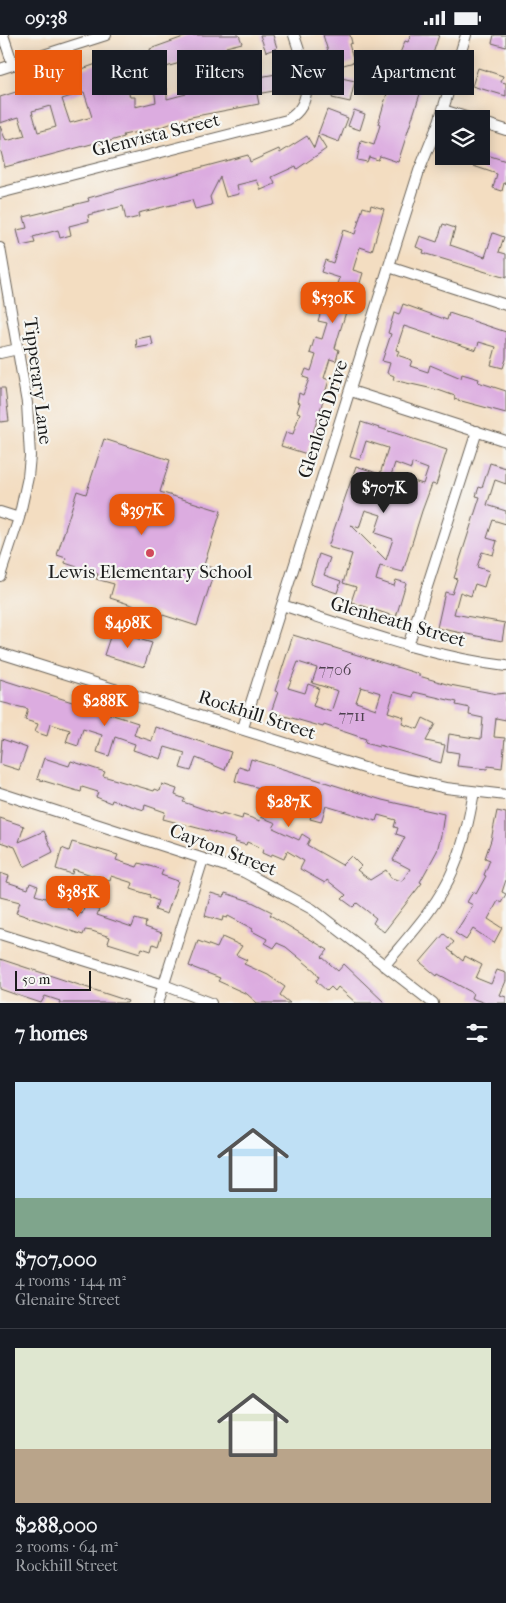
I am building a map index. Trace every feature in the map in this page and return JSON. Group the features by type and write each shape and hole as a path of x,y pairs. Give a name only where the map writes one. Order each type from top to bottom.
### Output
{"street":[{"path":"3,35 13,65"},
{"path":"0,69 106,35"},
{"name":"Glenvista Street","path":"0,193 287,120 294,116 307,94 307,77 294,35"},
{"name":"Glenloch Drive","path":"243,728 419,171 443,109 466,35"},
{"path":"490,125 506,130"},
{"name":"Tipperary Lane","path":"0,248 27,403 30,456 28,477 19,518 0,576"},
{"path":"389,267 506,305"},
{"path":"0,353 18,349"},
{"path":"350,391 506,441"},
{"path":"408,646 477,431"},
{"path":"0,512 19,518"},
{"name":"Glenheath Street","path":"282,605 408,646 506,666"},
{"name":"Rockhill Street","path":"0,653 243,728 376,772 474,792 506,795"},
{"path":"384,966 426,916 453,871 466,833 474,792"},
{"name":"Cayton Street","path":"0,793 244,872 312,909 346,933 384,966 433,1003"},
{"path":"158,1003 203,859"},
{"path":"0,934 164,985 210,1003"}],"building":[{"path":"189,35 239,35 242,43 226,47 227,50 177,50 177,64 167,67 167,50 150,50"},
{"path":"260,35 273,35 277,48 266,52"},
{"path":"323,35 350,35 352,43 349,44 354,62 344,65 344,50 328,50"},
{"path":"411,35 439,35 434,50 401,50 405,41 408,42"},
{"path":"494,35 506,35 506,47 492,43"},
{"path":"92,66 92,95 129,95 130,97 135,97 135,107 156,102 155,95 167,95 167,99 182,95 257,95 259,104 191,117 158,128 123,135 124,137 100,144 99,142 5,167 0,148 0,126 6,141 25,136 19,117 0,123 0,97 15,92 15,95 75,95 62,99 70,123 92,117 84,92 82,93 82,69","holes":["50,106 56,127 38,132 32,111"]},
{"path":"478,68 503,76 501,82 506,83 506,96 474,87"},
{"path":"272,75 272,91 262,93 262,77"},
{"path":"344,79 354,81 350,102 332,98 333,95 344,95"},
{"path":"387,95 420,95 398,162 380,156 378,160 369,157 367,162 357,160 361,141 374,145 380,125 378,124"},
{"path":"327,110 348,118 339,142 318,134"},
{"path":"354,110 365,114 360,130 348,126"},
{"path":"307,136 314,148 318,136 326,149 297,169 296,166 272,177 275,184 261,190 257,180 237,185 239,194 226,197 220,177 210,197 212,205 195,209 192,200 138,213 139,217 126,220 123,206 88,215 89,221 69,226 71,235 60,238 58,230 33,237 35,243 21,246 17,230 27,228 24,217 89,201 88,198 248,155 250,162 279,149 280,153"},
{"path":"490,156 506,161 506,184 504,183 502,191 493,188 497,174 471,165 490,165"},
{"path":"371,205 384,209 372,251 360,247 353,270 363,273 351,313 346,312 340,331 335,348 339,350 336,361 330,359 324,378 329,380 307,454 281,446 286,432 293,434 300,413 297,412 300,403 297,402 299,393 303,395 309,379 303,377 306,369 311,371 316,355 310,353 315,337 322,339 327,323 318,321 322,308 325,309 327,303 331,304 340,278 321,272 325,260 333,263 343,230 355,234 363,207 370,209"},
{"path":"443,224 455,228 450,245 485,257 493,233 504,237 499,252 506,254 506,278 423,253 424,250 416,247 420,236 437,242"},
{"path":"403,304 447,320 449,313 506,332 506,359 503,368 491,365 496,347 479,342 476,350 404,326 396,350 399,351 397,355 412,360 410,366 428,372 430,365 461,378 462,374 479,379 478,382 506,391 506,413 454,399 455,396 438,390 393,380 394,376 387,373 390,363 382,361 391,334 388,333 394,313 399,315"},
{"path":"151,336 153,345 137,348 136,339"},
{"path":"0,388 5,388 9,421 0,422"},
{"path":"361,422 447,450 436,485 432,484 422,511 403,572 380,566 376,580 394,586 396,580 406,583 396,617 351,602 356,587 343,583 352,554 328,547 356,466 380,474 388,448 366,441 360,460 350,457","holes":["395,463 411,469 412,463 428,469 423,484 407,479 401,495 386,491","365,510 381,515 375,533 393,539 386,560 351,525 359,528"]},
{"path":"104,439 170,460 160,492 221,511 204,565 215,569 197,626 110,598 114,584 96,579 98,574 65,563 66,558 57,555 77,491 86,494"},
{"path":"490,463 506,468 506,484 495,480 487,505 506,511 506,524 493,520 487,538 497,541 493,555 482,552 477,567 489,571 484,587 475,584 471,596 460,592 454,614 505,623 502,641 437,628 445,592 452,594 457,579 454,578 480,497 476,496 479,487 482,488"},
{"path":"319,554 330,558 324,575 341,581 337,593 310,584"},
{"path":"112,631 152,643 144,667 104,655"},
{"path":"293,635 450,685 497,694 506,693 506,720 496,718 494,737 505,738 502,768 488,766 487,769 457,766 459,753 447,751 449,734 481,739 483,718 469,715 470,708 456,705 457,702 414,692 413,697 394,692 388,712 404,717 402,724 418,729 423,718 435,724 426,741 445,745 441,763 379,745 379,747 365,743 366,739 324,725 323,727 271,712 278,692 275,691","holes":["298,662 317,668 312,683 338,691 331,712 313,706 319,688 308,684 305,693 288,688","361,687 381,693 376,709 356,702"]},
{"path":"0,679 138,723 134,735 152,741 156,727 231,752 225,770 196,758 191,771 180,768 185,753 165,747 161,759 133,750 135,744 115,737 109,756 97,752 102,735 83,729 78,746 66,742 70,730 50,724 47,736 35,732 38,724 25,720 28,709 0,702"},
{"path":"2,739 27,748 19,770 0,764"},
{"path":"44,758 69,766 71,761 105,772 103,776 154,791 155,789 160,791 162,784 177,789 175,795 185,799 183,802 221,815 222,813 242,819 243,815 260,821 261,817 276,823 273,828 299,840 302,834 310,839 307,845 342,865 351,856 361,866 357,870 370,880 386,870 391,878 402,881 410,869 393,860 405,837 396,834 398,828 394,827 396,820 378,815 376,821 326,806 321,822 310,819 315,804 235,781 239,767 248,770 251,759 382,800 444,814 441,835 437,851 420,882 422,883 384,932 373,923 376,918 357,903 353,907 342,899 346,895 327,880 325,883 300,869 304,861 287,851 284,859 272,854 271,857 262,853 263,849 247,842 246,845 235,842 236,839 163,819 165,812 145,805 144,810 112,800 111,803 96,797 98,792 82,787 81,792 37,779"},
{"path":"497,811 506,813 506,880 502,892 506,894 501,903 498,901 488,919 502,928 494,943 473,929 466,940 455,933 473,905 467,902 473,892 476,894 486,876 484,875 490,860 485,858"},
{"path":"0,818 24,826 19,842 44,831 53,852 24,867 15,847 0,842"},
{"path":"72,842 118,855 116,860 137,867 139,863 163,870 161,875 178,881 167,914 155,910 158,901 149,897 150,895 131,889 133,883 111,876 110,881 73,869 72,874 56,869 62,848 69,851"},
{"path":"0,873 9,876 7,882 28,889 30,883 38,886 35,895 52,900 53,896 69,902 67,909 82,914 85,905 99,910 97,915 132,927 135,919 146,922 145,927 162,933 158,946 153,944 151,951 142,948 140,953 108,943 110,937 92,931 85,930 83,935 16,913 20,902 0,897"},
{"path":"211,893 224,897 225,893 250,901 272,912 270,915 328,950 322,957 338,971 344,964 385,1003 356,1003 338,987 335,991 331,987 327,991 316,981 319,977 315,971 286,947 277,943 274,948 265,943 267,939 252,931 253,929 228,916 227,918 223,917 222,921 205,916"},
{"path":"444,934 454,942 448,949 463,961 465,956 482,965 476,978 491,984 497,970 506,973 506,981 500,995 506,997 506,1003 485,1003 471,998 473,993 438,974 437,976 420,962"},
{"path":"222,937 242,946 236,955 247,960 244,964 268,975 285,987 280,995 290,1003 257,1003 247,994 218,981 220,978 189,966 198,941 217,948"},
{"path":"0,959 128,1001 127,1003 59,1003 60,1001 45,996 41,1003 0,989"}],"place":[{"name":"Lewis Elementary School","path":"150,553"}]}
